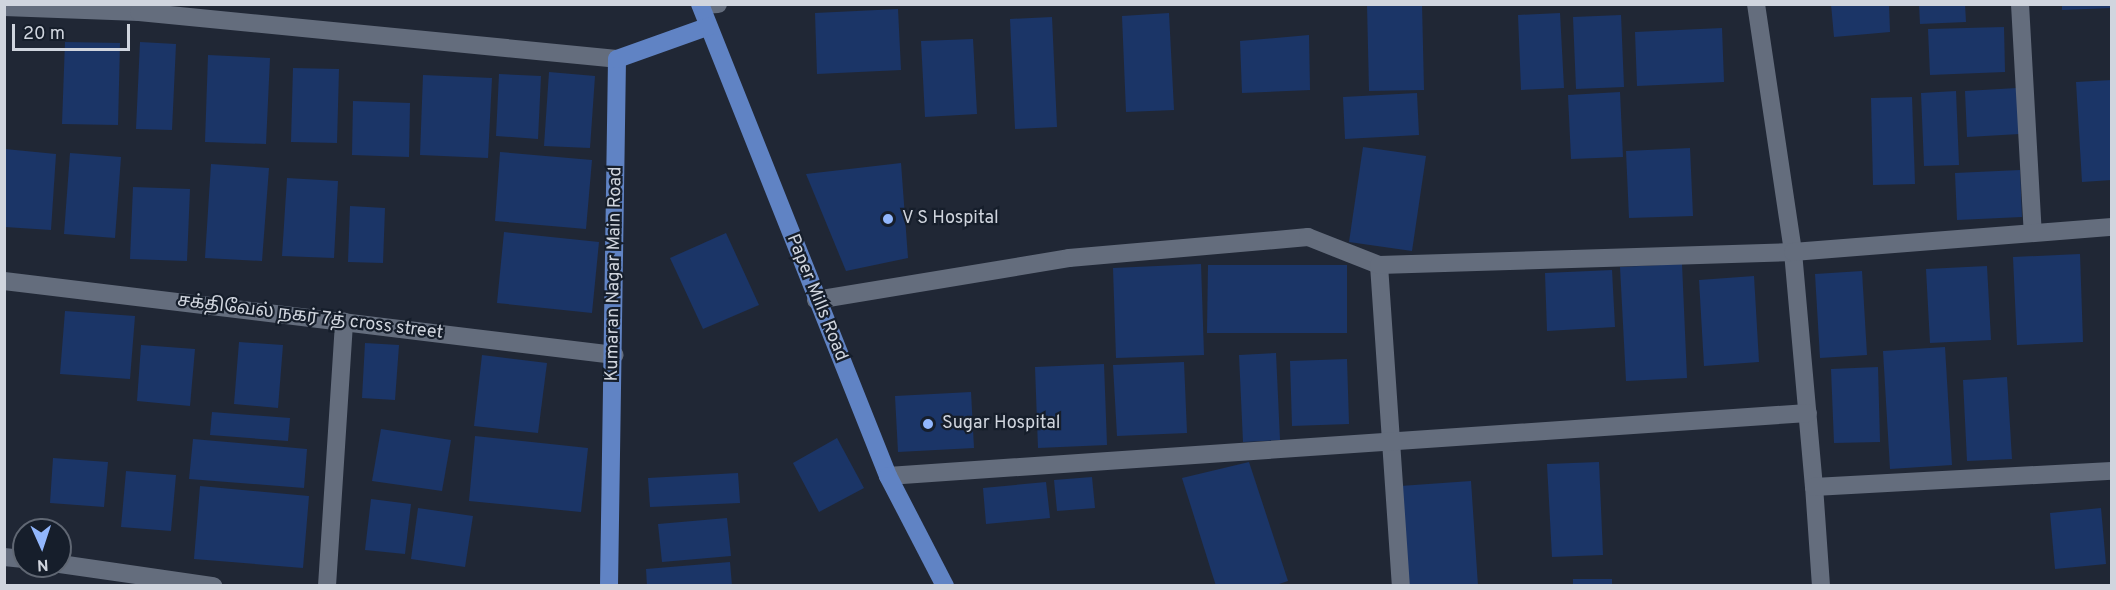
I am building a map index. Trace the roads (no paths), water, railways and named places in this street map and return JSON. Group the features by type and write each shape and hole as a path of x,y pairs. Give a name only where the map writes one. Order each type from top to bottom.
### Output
{"main road":[{"name":"Paper Mills Road","path":"700,5 888,476 945,585"},
{"path":"617,59 707,27"},
{"name":"Kumaran Nagar Main Road","path":"609,585 615,355 617,59"}],"street":[{"path":"700,5 718,4"},
{"path":"1755,4 1793,252 1821,585"},
{"path":"2020,4 2033,233"},
{"path":"4,7 139,12 617,59"},
{"path":"816,300 1069,258 1308,237 1379,265 1793,252 2112,227"},
{"path":"1379,265 1401,585"},
{"name":"சக்திவேல் நகர் 7த் cross street","path":"4,281 615,355"},
{"path":"327,585 344,322"},
{"path":"888,476 1808,413"},
{"path":"1814,487 2112,471"},
{"path":"72,566 213,585"}],"place":[{"name":"V S Hospital","path":"888,219"},
{"name":"Sugar Hospital","path":"928,424"}]}
